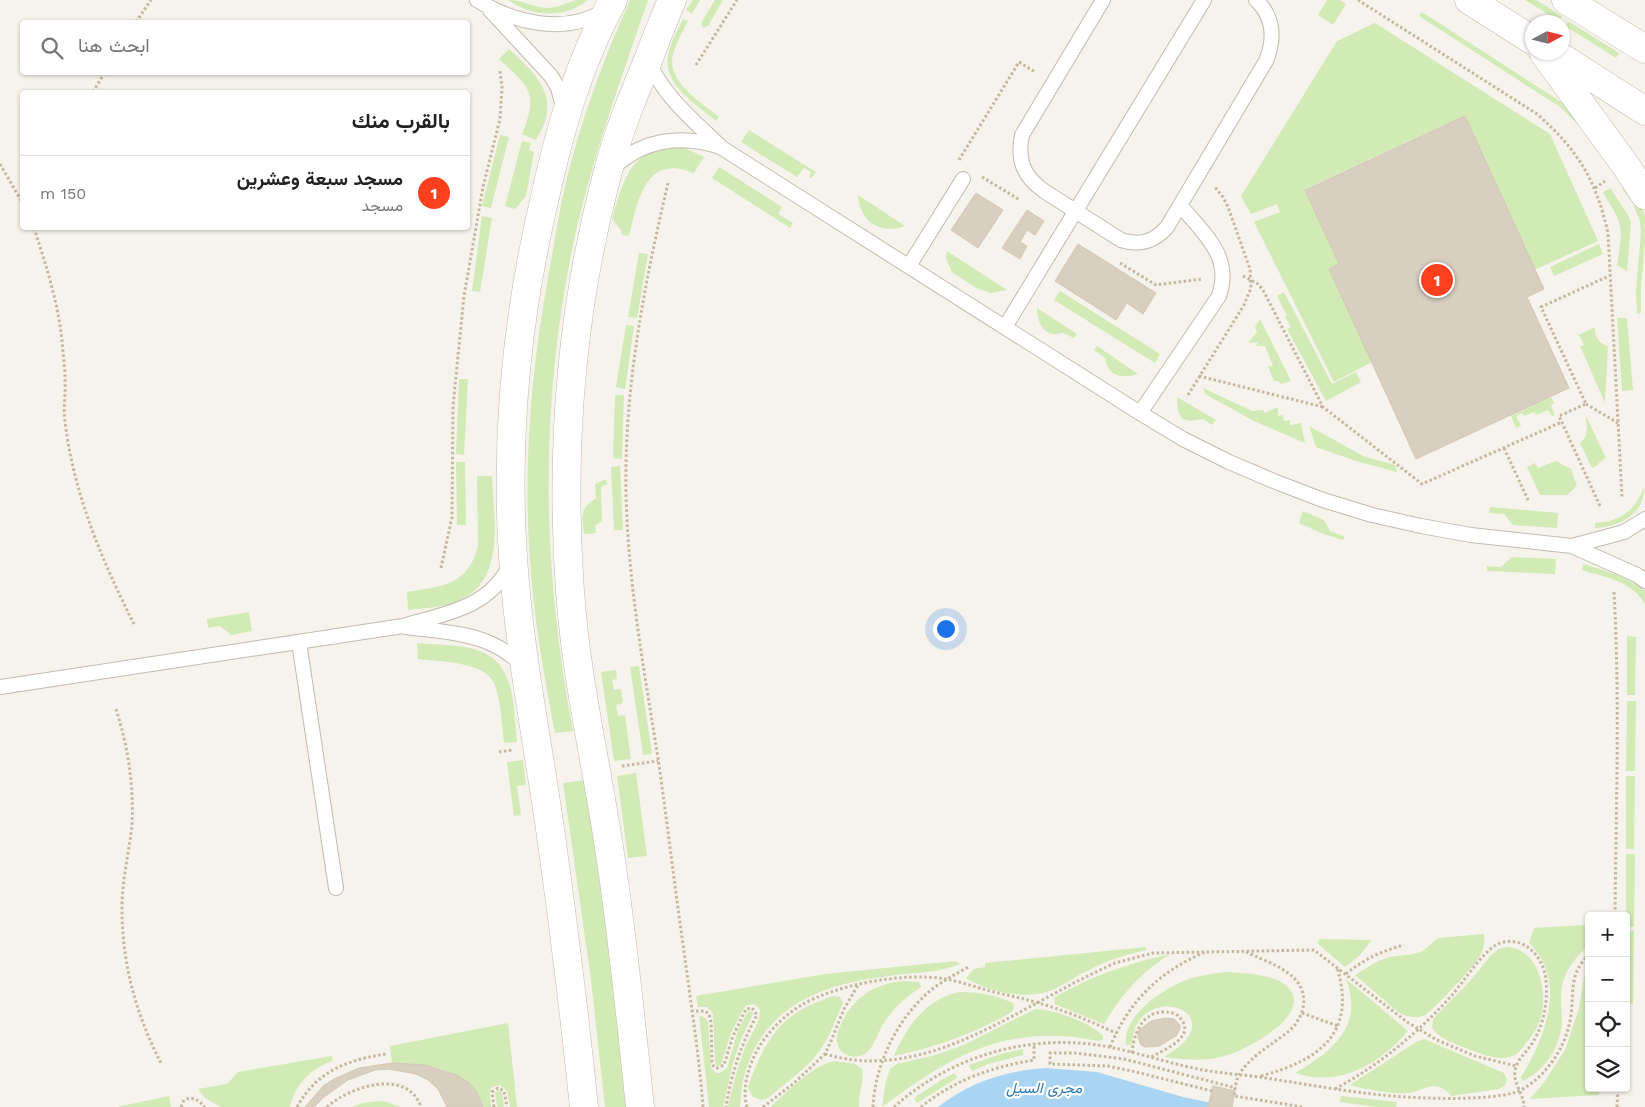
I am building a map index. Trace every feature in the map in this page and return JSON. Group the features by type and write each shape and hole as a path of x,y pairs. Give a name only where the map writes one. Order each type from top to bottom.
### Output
{"street":[{"path":"640,1107 611,856 576,653 570,593 566,472 568,412 582,292 593,232 619,135 672,0"},
{"path":"1469,0 1525,36"},
{"path":"1566,0 1645,49"},
{"path":"584,1107 552,844 524,666 513,556 511,459 519,343 530,267 540,219 566,114 578,78 611,4"},
{"path":"1549,60 1645,195"},
{"path":"1565,60 1645,111"}],"lane":[{"path":"1103,0 1022,135 1021,161 1033,184 1121,240 1142,244 1152,241 1161,235 1167,227 1266,61 1272,41 1269,20 1265,10 1256,0"},
{"path":"1005,327 1204,0"},
{"path":"482,3 516,19 548,24 580,21 595,16 611,4"},
{"path":"482,3 551,76 558,88 566,114"},
{"path":"648,59 653,72 669,96 722,148 1184,439 1229,462 1276,482 1339,505 1396,521 1471,535 1572,546 1630,571 1645,581"},
{"path":"607,174 620,161 635,151 669,140 696,140 722,148"},
{"path":"909,266 963,172"},
{"path":"1140,413 1219,296 1224,276 1220,256 1180,205"},
{"path":"1572,546 1624,532 1645,519"},
{"path":"0,687 403,626 462,609 476,603 498,583 507,570 513,556"},
{"path":"403,626 477,639 495,645 524,666"},
{"path":"299,642 336,888"}],"path":[{"path":"137,20 151,0"},
{"path":"696,65 737,0"},
{"path":"1358,0 1538,114 1571,147 1584,166 1598,196 1608,233 1622,497"},
{"path":"963,172 958,162 1019,62 1053,83"},
{"path":"442,568 452,516 453,406 464,296 481,196 500,119 502,95 500,72"},
{"path":"94,90 103,75"},
{"path":"0,164 20,199"},
{"path":"977,174 1025,204"},
{"path":"668,183 653,249 637,342 627,435 628,541 632,589 658,761 703,1107"},
{"path":"35,230 55,300 62,340 65,420 73,463 98,545 115,586 134,624"},
{"path":"1115,259 1156,285 1224,276 1242,276 1251,279 1263,290 1323,407"},
{"path":"1611,275 1541,307 1586,404 1618,423"},
{"path":"1199,376 1323,407 1422,484 1562,422"},
{"path":"1586,404 1559,416 1600,506"},
{"path":"1504,448 1528,502"},
{"path":"1614,592 1617,711 1615,912"},
{"path":"116,709 128,754 132,801 131,832 124,877 122,906 126,964 140,1016 162,1065"},
{"path":"596,769 658,761"},
{"path":"1335,1089 1380,1062 1419,1030 1453,994 1489,950 1506,942 1516,942 1525,945 1533,951 1544,968 1546,978 1546,1003 1539,1031 1516,1066 1515,1079 1523,1096 1524,1107"},
{"path":"1346,974 1373,956 1404,945"},
{"path":"1243,950 1294,977 1303,994 1304,1004 1302,1014 1291,1029 1260,1053 1239,1074 1234,1096 1303,1107"},
{"path":"824,1054 855,1060 882,1061 923,1053 963,1040 994,1026 1116,962 1134,956 1173,951 1314,950 1419,1030 1455,1049 1495,1062 1516,1066"},
{"path":"1110,1047 1130,1009 1154,983 1188,959 1208,951"},
{"path":"894,1107 923,1084 965,1062 1011,1047 1069,1042 1110,1047 1203,1070 1403,1098 1506,1095 1520,1091 1545,1071 1563,1045 1571,1014 1574,977 1587,957"},
{"path":"873,1107 876,1082 882,1061 901,1024 929,992 946,979 970,966"},
{"path":"1258,1077 1283,1070 1305,1060 1324,1045 1338,1026 1344,1000 1336,966"},
{"path":"747,1107 745,1089 750,1068 758,1049 776,1025 793,1010 813,999 858,985 908,977 946,979 1064,1011 1116,1033"},
{"path":"763,1107 806,1072 824,1054 832,1041 844,1009 858,985"},
{"path":"691,1011 706,1011 710,1018 712,1062 714,1067 717,1068 724,1065 733,1036 746,1009 752,1008 756,1012 736,1063 726,1107"},
{"path":"1132,1053 1136,1031 1146,1019 1160,1013 1176,1014 1184,1026 1183,1035 1177,1042 1151,1058"},
{"path":"1302,1014 1338,1026"},
{"path":"920,1107 949,1087 969,1077 1012,1063 1034,1060 1034,1044"},
{"path":"1212,1090 1108,1066 1050,1064 1050,1053 1075,1053 1124,1059 1236,1088"},
{"path":"297,1107 310,1086 332,1070 349,1062 386,1054"},
{"path":"327,1107 350,1091 377,1084 391,1084 408,1090 421,1107"},
{"path":"494,1107 492,1092 498,1088 504,1091 506,1107"},
{"path":"1618,1092 1618,1107"},
{"path":"180,1107 184,1100 193,1098 205,1107"}],"green space":[{"path":"508,0 550,8 576,0 588,0 569,10 548,13 527,10"},
{"path":"630,0 648,0 609,115 583,202 564,294 555,357 550,419 550,543 562,668 573,731 555,733 540,647 530,561 527,490 533,384 542,313 567,178 594,88"},
{"path":"693,0 700,0 692,14 686,10"},
{"path":"715,0 723,0 708,26 703,28 701,23"},
{"path":"1327,0 1340,0 1346,4 1333,25 1318,15"},
{"path":"1525,0 1536,0 1560,15 1549,15"},
{"path":"1422,12 1566,105 1613,163 1609,167 1585,131 1560,107 1419,16"},
{"path":"683,19 688,21 673,54 672,64 675,74 695,98 719,117 716,121 681,92 674,83 670,73 668,63 669,51"},
{"path":"1570,22 1619,53 1616,58 1570,29"},
{"path":"1375,23 1550,134 1598,241 1534,270 1464,116 1305,189 1339,264 1329,269 1372,362 1334,382 1254,222 1280,212 1277,204 1251,214 1241,196 1337,41"},
{"path":"509,49 530,69 544,89 547,100 547,112 544,125 536,140 522,134 530,108 528,91 518,77 499,59"},
{"path":"749,130 816,172 811,178 809,177 811,172 804,168 797,177 741,142"},
{"path":"500,135 509,137 491,208 482,206"},
{"path":"522,141 531,143 529,150 534,152 526,196 515,209 505,206"},
{"path":"685,148 704,157 694,173 678,168 664,169 654,175 646,184 641,195 629,236 622,235 621,230 612,219 630,170 647,154 659,149"},
{"path":"719,167 782,207 778,214 793,223 790,228 712,178"},
{"path":"1626,186 1641,206 1645,216 1641,313 1637,314 1636,290 1641,232 1640,221 1632,201 1622,189"},
{"path":"1610,188 1628,215 1631,223 1627,271 1617,265 1621,234 1620,227 1615,213 1603,193"},
{"path":"858,195 905,226 887,229 873,224 863,212"},
{"path":"482,216 492,218 480,292 472,291"},
{"path":"1599,244 1603,254 1554,276 1550,267"},
{"path":"947,251 1007,290 991,293 976,288 952,272 946,258"},
{"path":"639,253 648,254 637,318 628,317"},
{"path":"1060,291 1160,354 1155,363 1054,300"},
{"path":"1284,292 1332,384 1356,372 1361,382 1326,401 1287,329 1291,327 1277,296"},
{"path":"1037,308 1077,334 1074,338 1063,333 1055,334 1046,331 1039,320"},
{"path":"1617,318 1627,318 1633,390 1622,391"},
{"path":"1260,319 1291,381 1281,384 1278,381 1274,381 1268,366 1273,366 1265,346 1256,346 1258,342 1248,343 1257,332 1255,327"},
{"path":"626,325 634,326 625,389 616,387"},
{"path":"1595,327 1598,339 1608,346 1605,403 1580,346 1584,345 1579,335"},
{"path":"1097,346 1138,374 1121,376 1113,373 1109,369 1105,358 1094,350"},
{"path":"459,379 468,379 464,455 456,454"},
{"path":"1203,388 1252,411 1263,410 1265,413 1278,407 1278,416 1283,415 1284,421 1290,420 1290,425 1301,423 1305,443 1254,421 1205,394"},
{"path":"615,395 624,395 622,459 613,458"},
{"path":"1177,397 1216,420 1212,425 1203,419 1191,421 1182,419 1178,411"},
{"path":"1551,397 1554,403 1551,406 1555,415 1552,416 1548,410 1536,415 1534,412 1524,416 1522,413 1516,416 1521,426 1516,428 1511,416"},
{"path":"1586,416 1606,458 1592,468 1580,443 1586,434"},
{"path":"1309,426 1363,456 1395,465 1397,472 1356,461 1316,447"},
{"path":"1556,461 1571,469 1577,486 1567,495 1540,495 1527,467 1535,463 1538,468"},
{"path":"456,462 465,462 466,525 457,525"},
{"path":"620,466 623,530 614,530 611,467"},
{"path":"477,476 492,476 495,533 489,570 480,585 467,597 447,605 408,610 407,592 452,582 467,570 473,560 478,547"},
{"path":"606,479 607,484 601,487 602,521 595,526 596,533 584,534 582,517 584,510 596,498 595,484"},
{"path":"1644,487 1640,505 1628,518 1612,525 1595,528 1595,523 1612,520 1632,508"},
{"path":"1490,507 1558,513 1557,528 1513,525 1504,514 1489,513"},
{"path":"1303,511 1324,520 1330,531 1345,537 1343,540 1299,523"},
{"path":"1512,557 1556,559 1555,574 1487,571 1487,566 1501,567"},
{"path":"1583,564 1616,574 1631,581 1645,591 1645,605 1634,590 1618,581 1582,570"},
{"path":"249,612 252,631 231,635 220,626 208,628 207,619"},
{"path":"1627,636 1636,637 1635,695 1627,695"},
{"path":"417,643 467,647 488,655 498,664 510,686 517,742 504,743 499,699 495,685 490,677 482,671 462,664 418,659"},
{"path":"639,666 652,754 643,755 630,667"},
{"path":"616,670 617,679 612,680 614,690 621,689 623,703 616,705 618,716 625,715 631,759 614,761 601,672"},
{"path":"1627,701 1636,701 1635,771 1626,771"},
{"path":"523,760 526,785 517,786 521,815 514,816 507,762"},
{"path":"636,773 647,856 628,858 617,776"},
{"path":"1626,776 1635,776 1634,849 1626,849"},
{"path":"585,780 613,977 627,1107 605,1107 591,980 563,783"},
{"path":"1626,854 1635,854 1634,927 1630,927 1630,912 1626,912"},
{"path":"1585,925 1585,949 1572,963 1565,976 1561,991 1561,1032 1555,1049 1538,1071 1522,1081 1521,1077 1538,1045 1549,1009 1550,991 1548,974 1541,958 1529,943 1534,928"},
{"path":"1630,931 1634,931 1633,1004 1630,1004"},
{"path":"1484,934 1483,948 1477,961 1429,1012 1422,1016 1412,1017 1399,1013 1355,975 1378,961 1423,951 1438,938"},
{"path":"1320,939 1372,940 1360,955 1345,967 1317,943"},
{"path":"1146,947 1146,950 1101,964 1044,993 1010,994 987,988 966,978 974,969 985,967 985,963"},
{"path":"1507,947 1527,955 1534,963 1542,984 1543,1007 1535,1031 1522,1049 1512,1056 1496,1058 1448,1041 1432,1028 1433,1019 1471,980 1492,954 1499,949"},
{"path":"1170,954 1150,968 1132,985 1117,1003 1104,1024 1054,1004 1055,997 1069,989 1126,966"},
{"path":"956,961 960,964 942,970 865,980 821,992 802,1001 784,1013 769,1028 756,1046 746,1069 740,1107 728,1107 739,1064 760,1015 760,1010 754,1004 747,1005 744,1008 731,1033 721,1065 717,1066 715,1062 713,1014 707,1007 698,1007 696,996 825,974"},
{"path":"1226,972 1268,977 1276,979 1288,987 1294,998 1292,1009 1284,1021 1259,1040 1231,1054 1192,1060 1171,1058 1164,1057 1188,1037 1192,1027 1191,1018 1176,1007 1165,1006 1154,1009 1144,1015 1136,1026 1131,1045 1126,1045 1131,1023 1148,1003 1171,987 1192,978"},
{"path":"1585,974 1585,1092 1599,1092 1599,1095 1530,1099 1545,1081 1565,1050 1579,1008"},
{"path":"1346,979 1408,1031 1385,1054 1358,1070 1343,1075 1327,1077 1311,1077 1295,1073 1322,1056 1333,1046 1348,1024 1351,996"},
{"path":"894,982 919,982 921,987 892,1012 867,1052 857,1056 846,1055 839,1048 837,1034 850,1009 864,994 873,989"},
{"path":"959,992 980,993 1000,998 1013,1003 1014,1009 996,1021 968,1033 939,1044 894,1056 911,1025 927,1008 947,996"},
{"path":"834,996 840,997 843,1003 829,1035 818,1053 801,1071 768,1098 762,1100 753,1097 748,1088 749,1083 763,1051 779,1028 801,1010 816,1002"},
{"path":"1035,1009 1052,1011 1090,1026 1103,1036 1103,1040 1095,1041 1067,1036 1043,1036 1020,1038 998,1043 957,1058 882,1107 890,1069 897,1064 936,1055 966,1044"},
{"path":"748,1011 751,1011 753,1014 741,1039 733,1063 723,1107 709,1107 699,1015 708,1021 711,1068 716,1073 720,1073 727,1068 738,1030"},
{"path":"508,1023 517,1107 510,1107 507,1091 500,1085 492,1087 490,1091 491,1107 483,1107 478,1094 459,1077 432,1067 392,1063 390,1046"},
{"path":"1424,1039 1504,1073 1507,1079 1505,1086 1499,1089 1451,1096 1444,1089 1435,1086 1401,1093 1350,1085 1416,1042"},
{"path":"1023,1049 1023,1055 988,1064 972,1071 969,1065 1004,1053"},
{"path":"332,1056 332,1061 317,1068 300,1084 290,1107 221,1107 205,1098 198,1089 227,1084 238,1072"},
{"path":"835,1061 855,1064 862,1069 863,1077 859,1107 770,1107 809,1073 818,1067"},
{"path":"955,1073 957,1078 917,1103 914,1098"},
{"path":"498,1090 502,1093 504,1107 497,1107 495,1093"},
{"path":"169,1096 171,1107 117,1107"},
{"path":"1341,1096 1397,1102 1396,1107 1377,1107 1340,1102"},
{"path":"379,1101 401,1107 353,1107 362,1103"}],"water":[{"name":"مجرى السيل","path":"1046,1068 1097,1072 1183,1097 1232,1107 938,1107 975,1084 1002,1075"}],"building":[{"path":"1465,116 1544,289 1527,297 1569,388 1416,459 1329,269 1339,264 1305,190"},
{"path":"976,193 1003,210 978,248 951,230"},
{"path":"1027,210 1044,221 1035,235 1027,230 1020,242 1027,246 1020,259 1002,248"},
{"path":"1078,244 1156,293 1143,314 1127,303 1116,320 1055,281"},
{"path":"1165,1018 1174,1019 1180,1025 1176,1036 1159,1046 1145,1047 1141,1045 1138,1037 1139,1030 1151,1021"},
{"path":"392,1063 425,1065 456,1075 468,1082 476,1091 483,1107 447,1107 438,1089 428,1080 416,1074 389,1069 375,1070 348,1080 324,1097 314,1107 305,1107 323,1086 334,1079 359,1068"},
{"path":"1213,1086 1235,1091 1232,1107 1208,1107"}],"place":[{"name":"مسجد سبعة وعشرين","path":"1437,280"}]}
